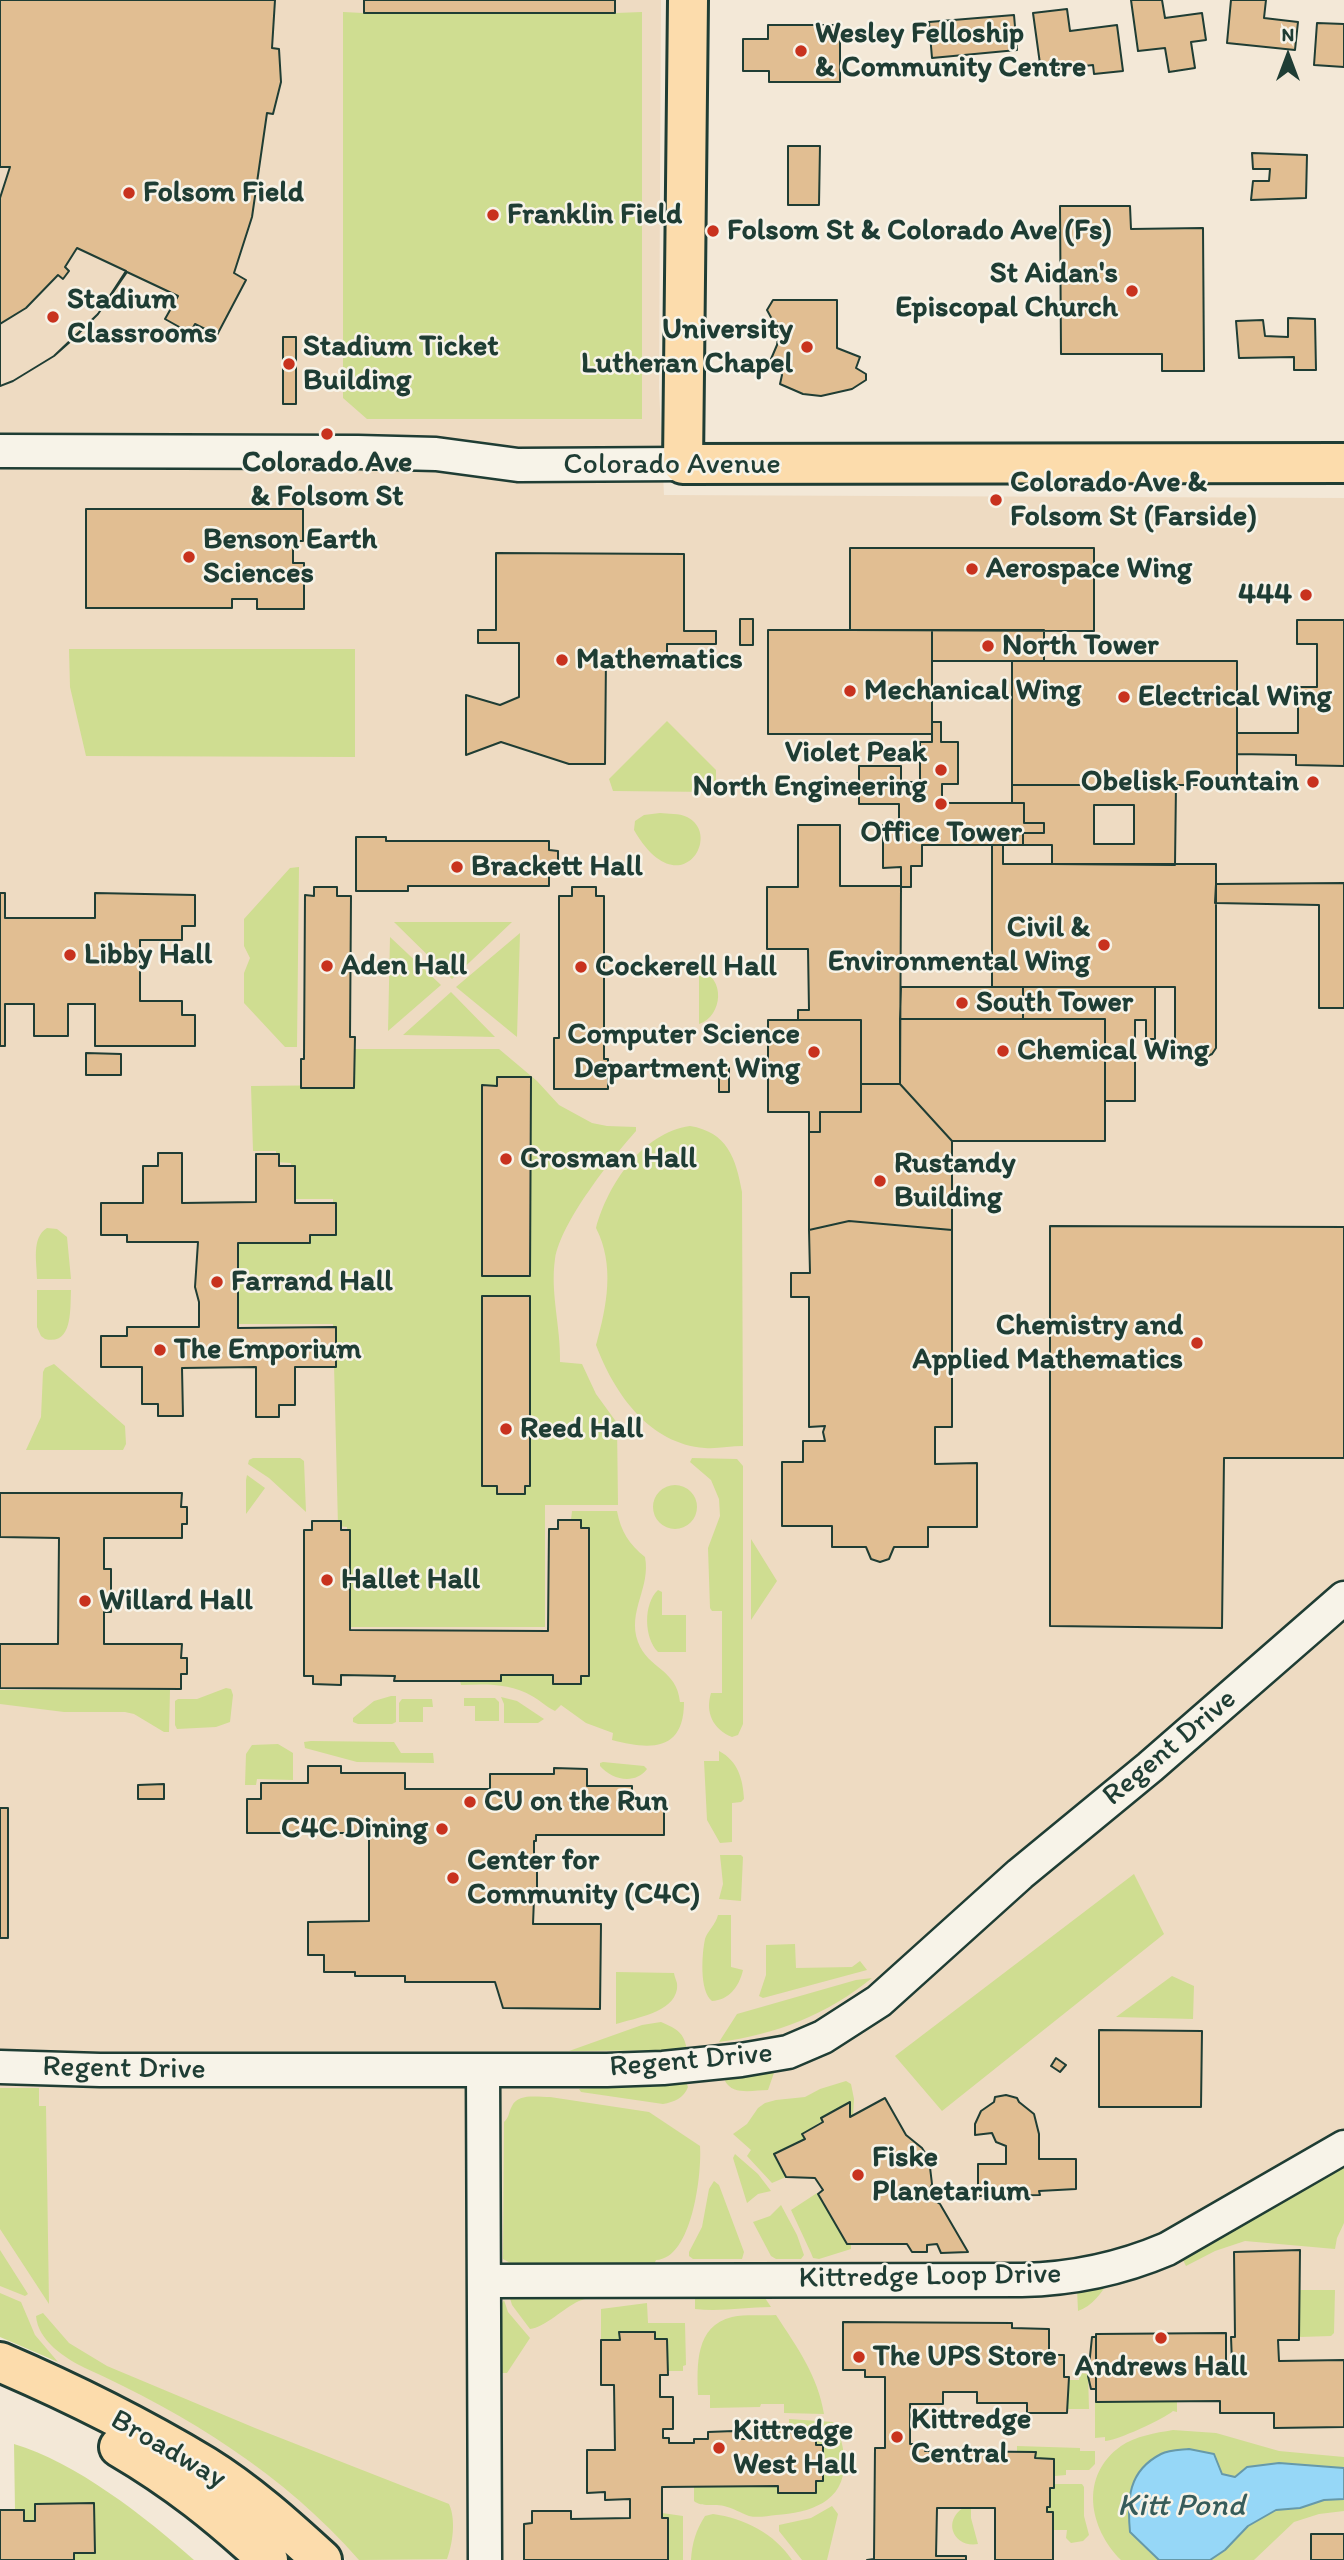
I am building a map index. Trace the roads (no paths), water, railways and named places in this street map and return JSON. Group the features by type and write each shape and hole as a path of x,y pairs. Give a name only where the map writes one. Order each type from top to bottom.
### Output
{"main road":[{"path":"683,464 688,0"},
{"name":"Colorado Avenue","path":"683,464 1344,463"},
{"name":"Broadway","path":"0,2362 115,2417 207,2468 322,2560"},
{"name":"Broadway","path":"0,2390 104,2438 163,2473 219,2515 268,2560"}],"street":[{"name":"Colorado Avenue","path":"0,451 380,453 447,455 518,465 683,464"},
{"name":"Regent Drive","path":"0,2067 100,2070 483,2071 663,2068 788,2052 811,2042 879,2001 1020,1874 1160,1758 1344,1598"},
{"path":"483,2071 485,2560"},
{"name":"Kittredge Loop Drive","path":"484,2281 1022,2280 1056,2279 1096,2273 1137,2262 1167,2249 1344,2147"}],"water":[{"name":"Kitt Pond","path":"1189,2449 1214,2454 1222,2474 1235,2477 1247,2467 1279,2463 1344,2468 1344,2499 1324,2500 1300,2508 1276,2510 1248,2526 1225,2550 1210,2560 1159,2560 1130,2532 1132,2487 1136,2477 1150,2461 1164,2453"}],"place":[{"name":"Wesley Felloship & Community Centre","path":"801,51"},
{"name":"Folsom Field","path":"129,193"},
{"name":"Franklin Field","path":"493,215"},
{"name":"Folsom St & Colorado Ave (Fs)","path":"713,231"},
{"name":"St Aidan's Episcopal Church","path":"1132,291"},
{"name":"Stadium Classrooms","path":"53,317"},
{"name":"University Lutheran Chapel","path":"807,347"},
{"name":"Stadium Ticket Building","path":"289,364"},
{"name":"Colorado Ave & Folsom St","path":"327,434"},
{"name":"Colorado Ave & Folsom St (Farside)","path":"996,500"},
{"name":"Benson Earth Sciences","path":"189,557"},
{"name":"Aerospace Wing","path":"972,569"},
{"name":"444","path":"1306,595"},
{"name":"North Tower","path":"988,646"},
{"name":"Mathematics","path":"562,660"},
{"name":"Mechanical Wing","path":"850,691"},
{"name":"Electrical Wing","path":"1124,697"},
{"name":"Violet Peak North Engineering","path":"941,770"},
{"name":"Obelisk Fountain","path":"1313,782"},
{"name":"Office Tower","path":"941,804"},
{"name":"Brackett Hall","path":"457,867"},
{"name":"Civil & Environmental Wing","path":"1104,945"},
{"name":"Libby Hall","path":"70,955"},
{"name":"Aden Hall","path":"327,966"},
{"name":"Cockerell Hall","path":"581,967"},
{"name":"South Tower","path":"962,1003"},
{"name":"Chemical Wing","path":"1003,1051"},
{"name":"Computer Science Department Wing","path":"814,1052"},
{"name":"Crosman Hall","path":"506,1159"},
{"name":"Rustandy Building","path":"880,1181"},
{"name":"Farrand Hall","path":"217,1282"},
{"name":"Chemistry and Applied Mathematics","path":"1197,1343"},
{"name":"The Emporium","path":"160,1350"},
{"name":"Reed Hall","path":"506,1429"},
{"name":"Hallet Hall","path":"327,1580"},
{"name":"Willard Hall","path":"85,1601"},
{"name":"CU on the Run","path":"470,1802"},
{"name":"C4C Dining","path":"442,1829"},
{"name":"Center for Community (C4C)","path":"453,1878"},
{"name":"Fiske Planetarium","path":"858,2175"},
{"name":"Andrews Hall","path":"1161,2338"},
{"name":"The UPS Store","path":"859,2357"},
{"name":"Kittredge Central","path":"897,2437"},
{"name":"Kittredge West Hall","path":"719,2448"}]}
